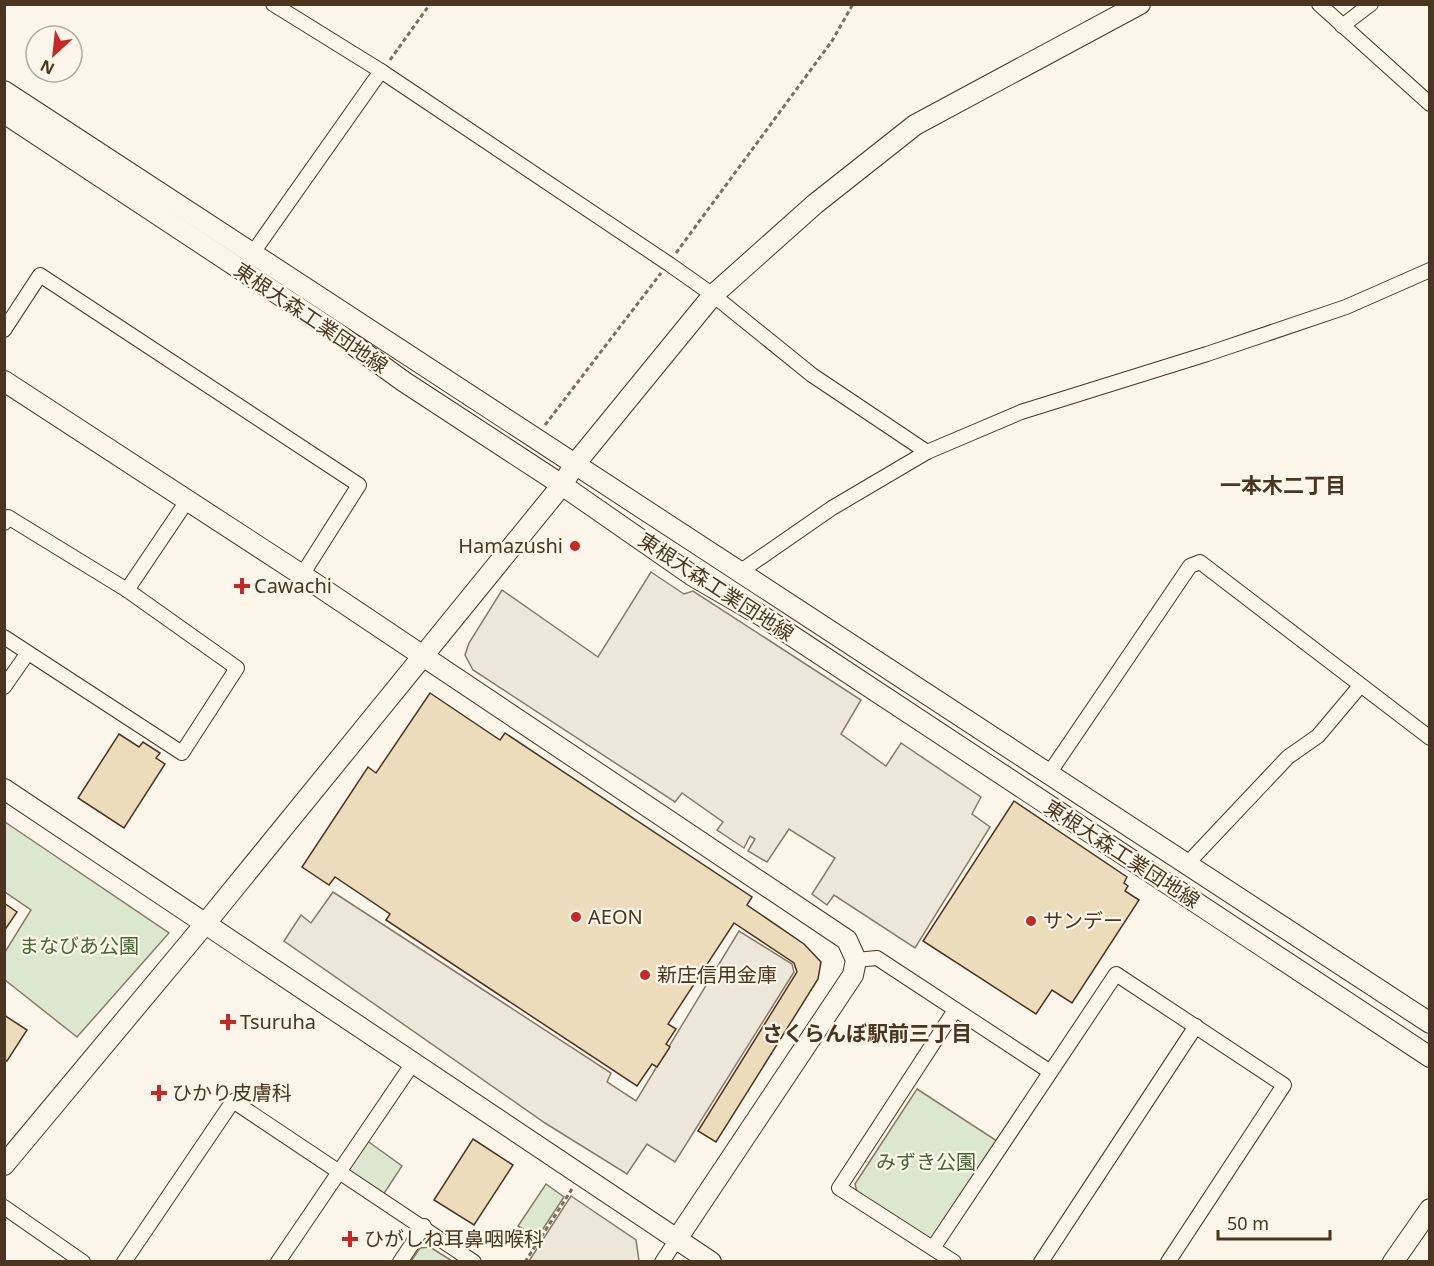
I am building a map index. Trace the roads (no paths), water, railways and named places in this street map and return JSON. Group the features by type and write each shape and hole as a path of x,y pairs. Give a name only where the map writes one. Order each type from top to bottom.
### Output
{"street":[{"path":"273,4 381,71 669,264 713,295 812,375 927,452"},
{"path":"4,1165 423,658 562,485 575,464 713,295 815,204 915,124 1140,4"},
{"path":"1319,4 1426,96"},
{"path":"1342,26 1371,4"},
{"path":"252,254 381,71"},
{"name":"東根大森工業団地線","path":"4,91 738,573 1430,1023"},
{"name":"東根大森工業団地線","path":"4,113 562,485 693,576 762,616 1430,1057"},
{"path":"738,573 832,508 927,452 1021,412 1207,354 1346,307 1430,270"},
{"path":"4,330 40,275 359,484 302,575"},
{"path":"4,381 302,575 847,940 856,960 853,975 662,1262"},
{"path":"127,590 187,501"},
{"path":"4,523 8,516 127,590 237,668 182,753 4,637"},
{"path":"1048,775 1190,566 1200,562 1430,738"},
{"path":"4,687 27,654"},
{"path":"1186,865 1281,764 1318,735 1360,686"},
{"path":"4,789 711,1262"},
{"path":"856,960 877,958 1048,1071"},
{"path":"933,1248 1048,1071 1116,974 1284,1085 1168,1262"},
{"path":"954,1262 839,1188 955,1010"},
{"path":"1041,1262 1196,1026"},
{"path":"278,1262 413,1063"},
{"path":"124,1262 233,1101 424,1226 474,1262"},
{"path":"4,1207 83,1262"},
{"path":"1393,1262 1430,1209"},
{"path":"400,1262 424,1226"}],"place":[{"name":"Hamazushi","path":"575,546"},
{"name":"Cawachi","path":"242,586"},
{"name":"AEON","path":"576,917"},
{"name":"サンデー","path":"1031,921"},
{"name":"新庄信用金庫","path":"645,975"},
{"name":"Tsuruha","path":"228,1022"},
{"name":"ひかり皮膚科","path":"159,1093"},
{"name":"ひがしね耳鼻咽喉科","path":"350,1239"}],"district":[{"name":"一本木二丁目","path":"1283,486"},
{"name":"さくらんぼ駅前三丁目","path":"867,1034"}],"park label":[{"name":"まなびあ公園","path":"79,946"},
{"name":"みずき公園","path":"926,1162"}]}
